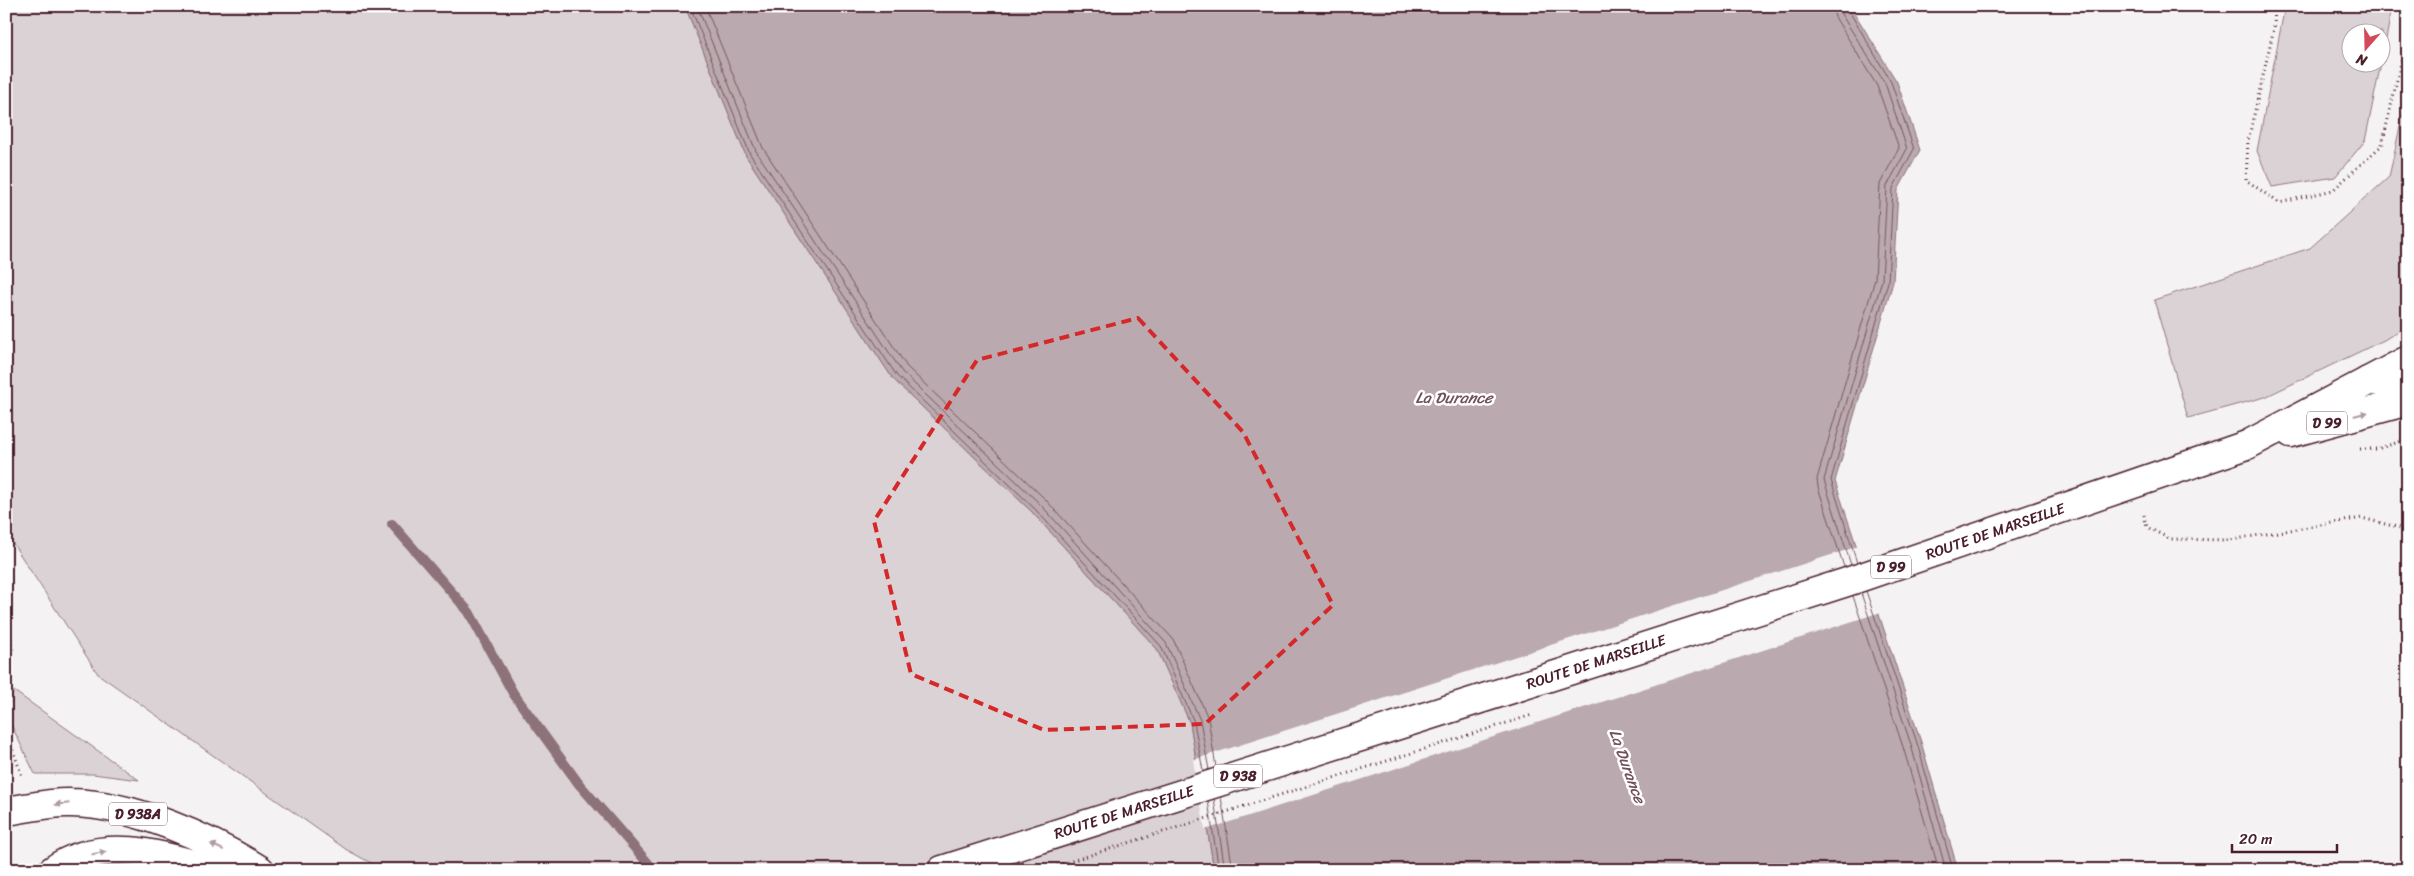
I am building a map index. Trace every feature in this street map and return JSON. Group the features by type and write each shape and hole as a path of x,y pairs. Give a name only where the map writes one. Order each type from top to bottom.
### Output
{"main road":[{"path":"2246,445 2408,360"},
{"path":"2368,381 2390,382 2408,387"},
{"name":"D 99","path":"2246,445 2408,401"},
{"name":"ROUTE DE MARSEILLE","path":"942,870 1847,582 2246,445"},
{"name":"D 938A","path":"6,811 69,802 100,805 139,814 188,833 260,870"},
{"path":"54,870 80,857 108,851 140,851 212,870"}],"path":[{"path":"2275,6 2274,28 2248,141 2246,180 2280,203 2333,190 2382,145 2408,32"},
{"path":"2143,509 2147,526 2170,539 2230,540 2362,518 2408,530"},
{"path":"6,630 13,639 13,653 6,672"},
{"path":"6,731 19,767"}],"highlighted area":[{"path":"1138,318 1243,432 1333,605 1205,724 1044,730 911,674 874,521 977,360"}],"shaded area":[{"path":"6,6 685,6 746,156 893,379 1032,512 1157,649 1190,723 1214,870 384,870 347,850 98,674 6,533"},
{"path":"2285,6 2392,6 2389,22 2342,22 2342,72 2379,72 2365,141 2335,177 2272,187 2257,151"},
{"path":"2408,90 2408,325 2384,340 2265,397 2188,418 2154,300 2310,248 2389,177"},
{"path":"14,691 139,780 93,774 35,774 6,714 6,709"}],"water":[{"name":"La Durance","path":"685,6 1850,6 1897,82 1920,150 1898,190 1893,282 1835,481 1921,742 1958,870 1214,870 1190,723 1157,649 1032,512 893,379 746,156"}],"pier":[{"path":"1859,546 1881,612 1205,830 1193,760"}],"waterway":[{"path":"392,524 469,612 513,693 579,784 654,870"}]}
